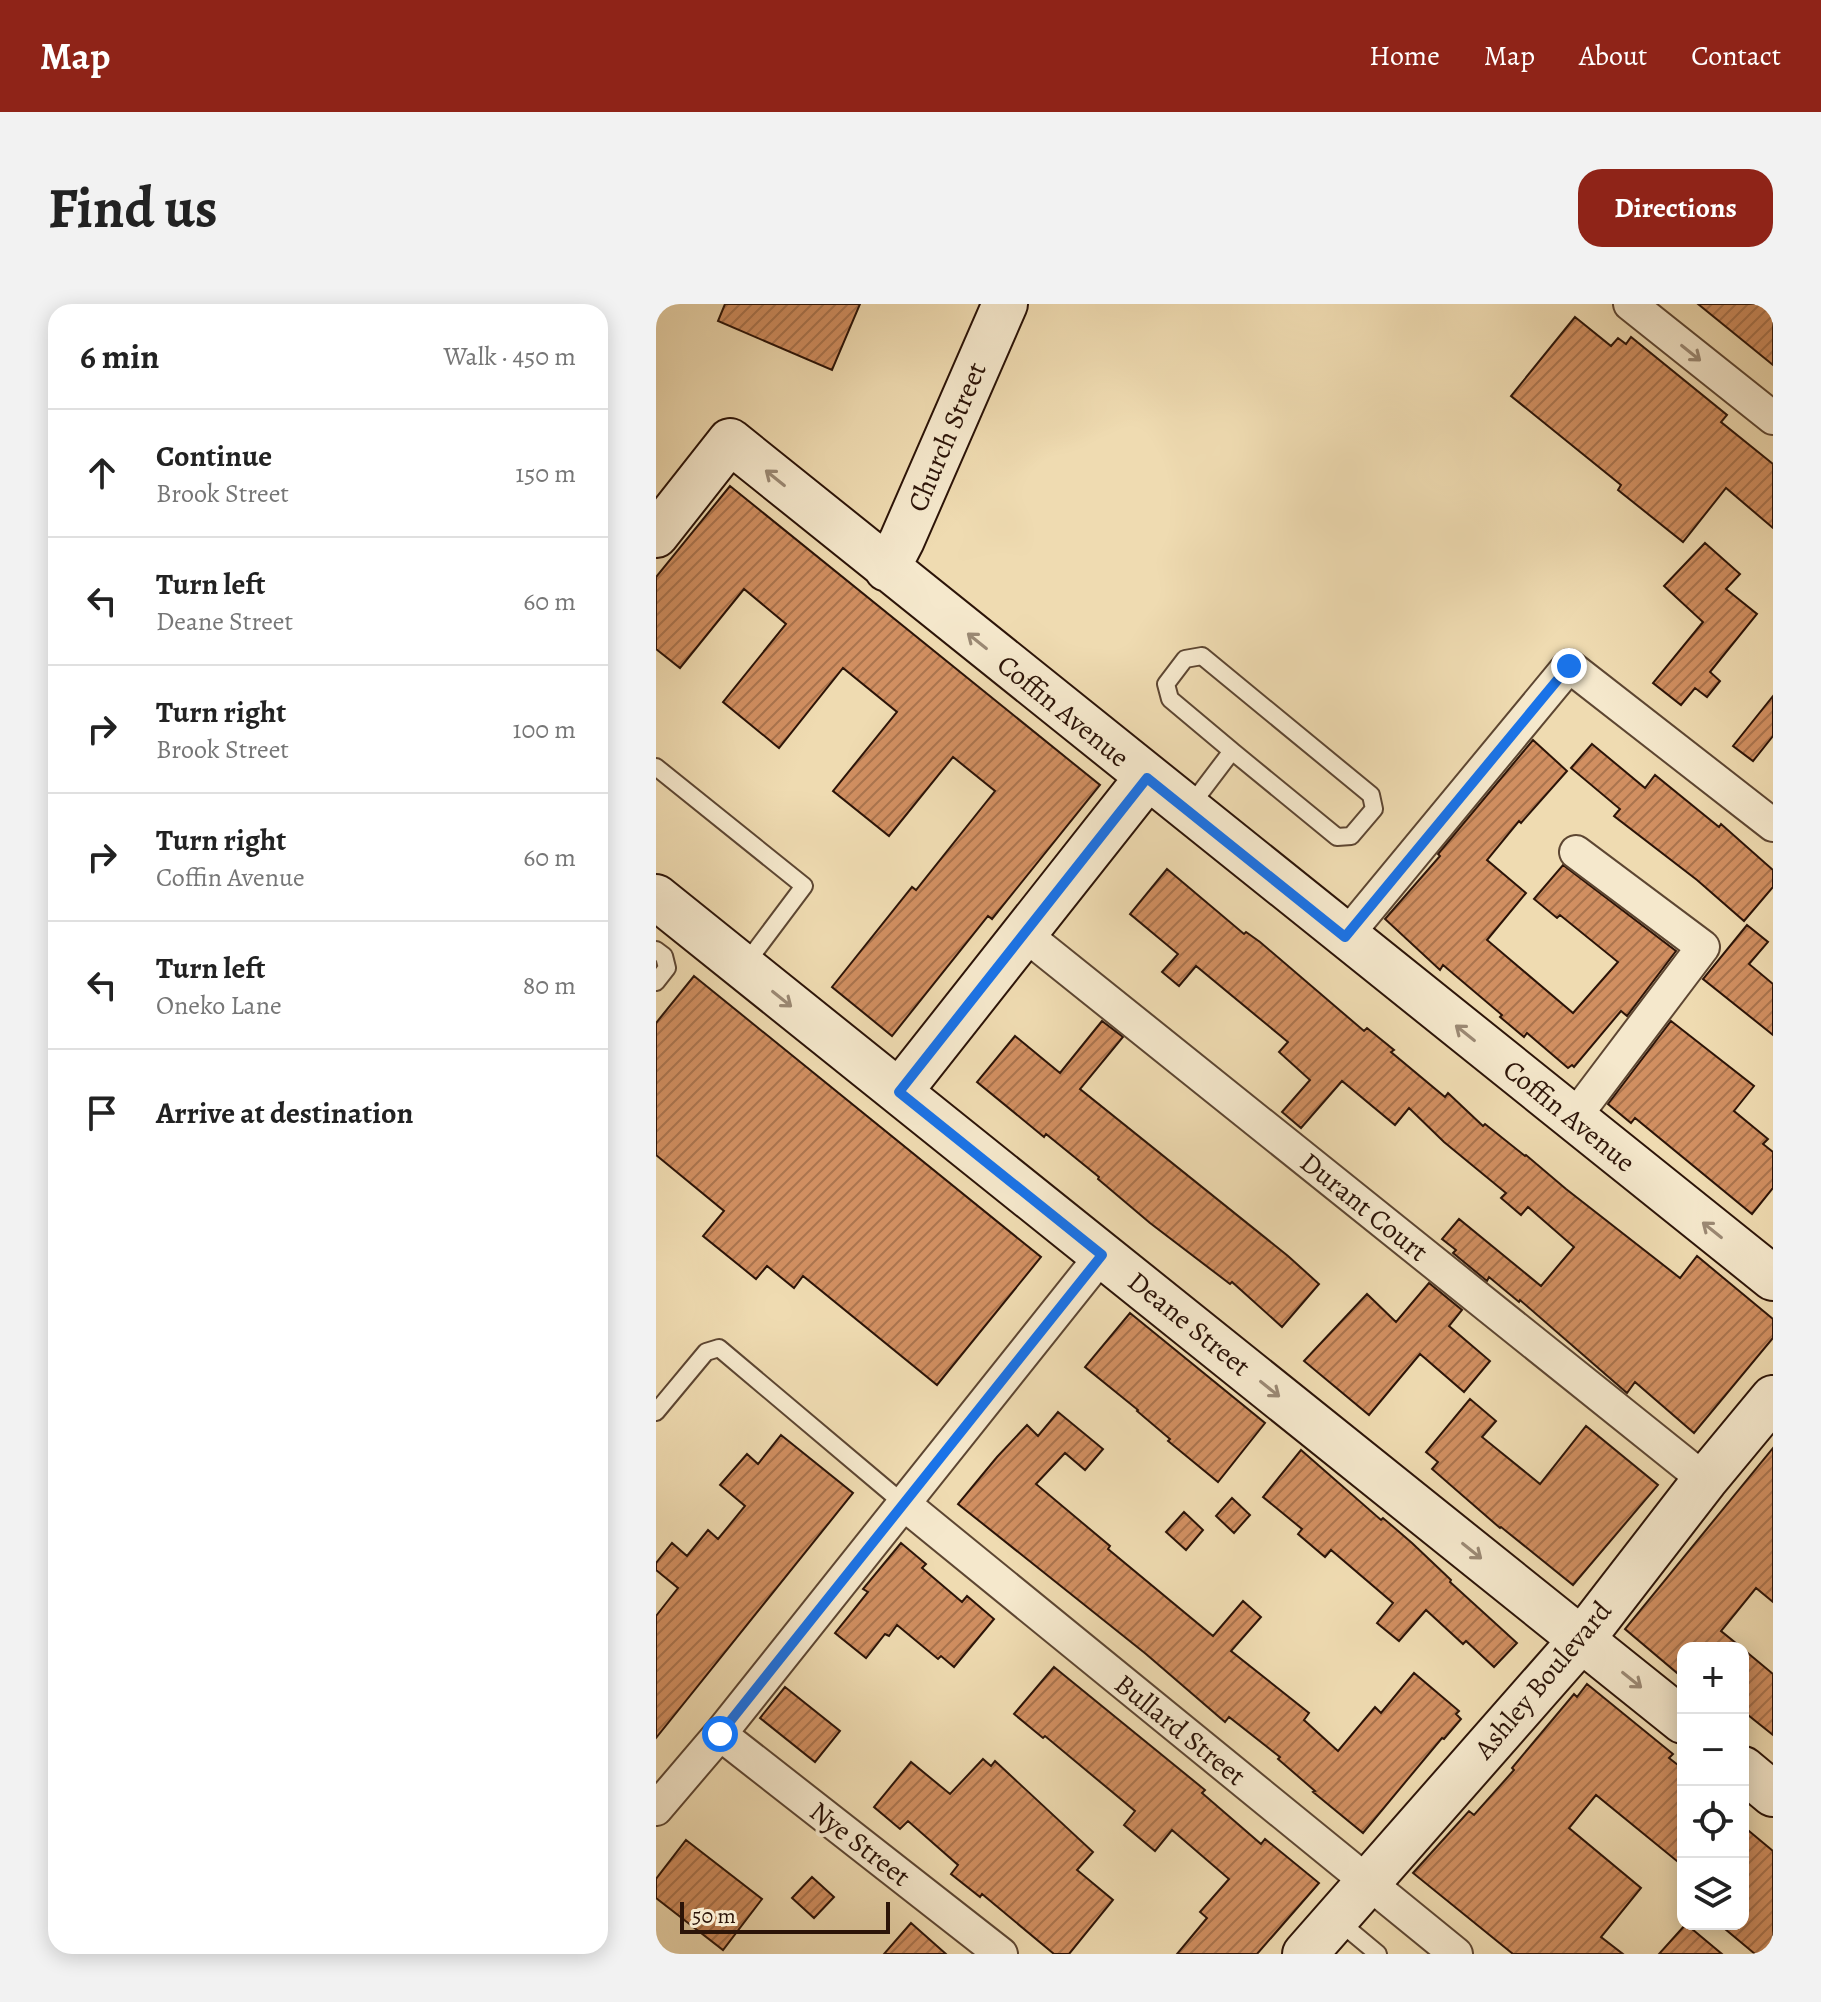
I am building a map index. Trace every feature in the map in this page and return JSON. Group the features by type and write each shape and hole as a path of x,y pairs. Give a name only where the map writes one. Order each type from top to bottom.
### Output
{"main road":[{"name":"Church Street","path":"887,569 1005,304"},
{"name":"Coffin Avenue","path":"656,535 730,441 1773,1278"},
{"path":"899,1092 1147,778"},
{"name":"Deane Street","path":"656,897 1677,1716"},
{"name":"Ashley Boulevard","path":"1305,1954 1582,1639 1773,1398"},
{"path":"1749,1774 1773,1794"}],"street":[{"path":"1630,304 1773,418"},
{"path":"1345,937 1569,666 1773,825"},
{"path":"1573,1119 1703,947 1576,852"},
{"name":"Durant Court","path":"1023,933 1705,1480"},
{"path":"656,1809 720,1734 1102,1255"},
{"name":"Bullard Street","path":"904,1504 1456,1954"},
{"name":"Nye Street","path":"720,1734 1001,1954"}],"lane":[{"path":"1202,656 1371,795 1374,809 1351,836 1337,837 1232,751 1170,699 1166,684 1185,659 1202,656"},
{"path":"1187,810 1232,751"},
{"path":"656,767 804,886 743,967"},
{"path":"656,950 664,956 667,968 656,982"},
{"path":"656,1412 706,1352 719,1348 904,1504"},
{"path":"1336,1919 1378,1954"}],"building":[{"path":"725,304 860,304 832,370 718,321"},
{"path":"1698,304 1773,304 1773,365"},
{"path":"1575,317 1611,346 1618,338 1626,344 1631,337 1727,415 1721,422 1773,464 1773,528 1726,488 1683,542 1618,490 1621,485 1511,396"},
{"path":"730,486 1100,785 992,919 988,916 892,1036 832,987 912,887 916,890 995,791 953,757 889,836 833,791 897,712 843,668 779,748 723,702 786,624 744,589 680,668 656,649 656,577"},
{"path":"1705,543 1740,574 1726,589 1757,614 1710,672 1720,681 1707,697 1695,688 1681,705 1653,683 1703,622 1664,586"},
{"path":"1773,696 1773,736 1753,761 1733,746"},
{"path":"1533,740 1567,771 1487,860 1526,893 1487,940 1573,1013 1618,962 1560,915 1557,918 1534,899 1563,865 1676,951 1627,1016 1621,1011 1574,1067 1568,1068 1527,1033 1524,1037 1443,965 1440,970 1385,919"},
{"path":"1592,744 1645,788 1655,775 1719,827 1721,824 1773,870 1773,887 1744,921 1614,816 1620,809 1571,768"},
{"path":"1167,869 1244,934 1246,932 1260,942 1364,1031 1367,1028 1394,1050 1391,1052 1445,1097 1448,1093 1483,1126 1485,1124 1526,1155 1680,1278 1697,1256 1773,1319 1773,1338 1694,1433 1635,1382 1627,1393 1520,1300 1489,1277 1487,1281 1453,1253 1456,1250 1442,1239 1459,1219 1541,1286 1574,1247 1528,1207 1521,1215 1501,1198 1506,1193 1444,1142 1409,1108 1395,1125 1342,1081 1301,1128 1282,1112 1310,1080 1279,1052 1288,1042 1196,966 1179,986 1162,972 1178,954 1130,914"},
{"path":"1747,925 1768,942 1749,964 1773,984 1773,1035 1703,979"},
{"path":"694,976 1041,1257 937,1385 803,1276 794,1288 767,1266 756,1279 703,1236 724,1211 656,1155 656,1023"},
{"path":"1102,1021 1123,1037 1080,1089 1319,1284 1282,1327 1232,1282 1230,1284 1150,1223 1099,1177 977,1082 1015,1036 1060,1073"},
{"path":"1671,1021 1754,1086 1734,1111 1768,1139 1763,1144 1773,1152 1773,1188 1752,1214 1635,1118 1631,1123 1608,1104"},
{"path":"1429,1283 1462,1310 1449,1326 1490,1361 1464,1392 1420,1354 1369,1415 1304,1361 1367,1294 1396,1322"},
{"path":"1130,1313 1265,1423 1218,1482 1085,1367"},
{"path":"1470,1399 1496,1421 1482,1437 1540,1484 1586,1426 1658,1485 1573,1585 1432,1469 1438,1462 1426,1452"},
{"path":"1058,1412 1103,1449 1085,1470 1065,1453 1036,1484 1110,1546 1108,1549 1213,1636 1243,1601 1261,1617 1231,1651 1309,1713 1304,1720 1338,1751 1375,1707 1381,1713 1414,1673 1459,1711 1456,1714 1461,1719 1363,1833 1313,1792 1278,1759 1280,1757 1229,1717 1225,1722 1146,1654 958,1504 1027,1425 1038,1436"},
{"path":"781,1435 853,1493 656,1738 656,1616 678,1588 656,1570 656,1563 672,1543 687,1556 708,1530 718,1539 745,1506 720,1485 747,1454 758,1464"},
{"path":"1773,1448 1773,1602 1756,1588 1721,1631 1735,1642 1677,1642 1677,1673 1625,1629"},
{"path":"1301,1450 1412,1543 1517,1643 1494,1667 1426,1610 1399,1641 1377,1623 1393,1603 1331,1550 1325,1557 1298,1534 1302,1529 1263,1497"},
{"path":"1232,1498 1250,1515 1234,1533 1216,1516"},
{"path":"1184,1512 1203,1530 1186,1550 1166,1532"},
{"path":"901,1543 926,1564 922,1568 962,1602 967,1596 994,1619 954,1667 941,1656 938,1659 897,1625 889,1636 885,1634 866,1658 835,1633 868,1592 863,1589"},
{"path":"1749,1654 1773,1674 1773,1735 1749,1716"},
{"path":"1054,1667 1205,1790 1202,1793 1261,1844 1265,1839 1319,1883 1257,1954 1177,1954 1207,1918 1200,1912 1229,1879 1172,1830 1155,1851 1124,1825 1135,1811 1014,1714"},
{"path":"1587,1684 1673,1754 1669,1758 1677,1764 1677,1861 1596,1795 1569,1828 1641,1888 1601,1937 1623,1954 1513,1954 1413,1873 1469,1811 1474,1815 1574,1694 1577,1697"},
{"path":"785,1687 840,1731 815,1762 760,1718"},
{"path":"983,1759 991,1766 995,1761 1093,1852 1077,1870 1113,1900 1069,1954 1054,1954 982,1894 980,1897 951,1874 958,1865 908,1821 900,1829 874,1807 911,1762 950,1794"},
{"path":"1749,1831 1773,1851 1773,1954 1755,1954 1726,1930 1749,1930"},
{"path":"686,1840 762,1899 723,1950 656,1898 656,1879"},
{"path":"812,1877 834,1897 814,1918 792,1898"},
{"path":"911,1923 946,1954 884,1954"},
{"path":"1681,1930 1693,1930 1722,1954 1659,1954"}],"route":[{"path":"720,1734 1102,1255 899,1092 1023,933 1147,778 1345,937 1569,666"}]}
